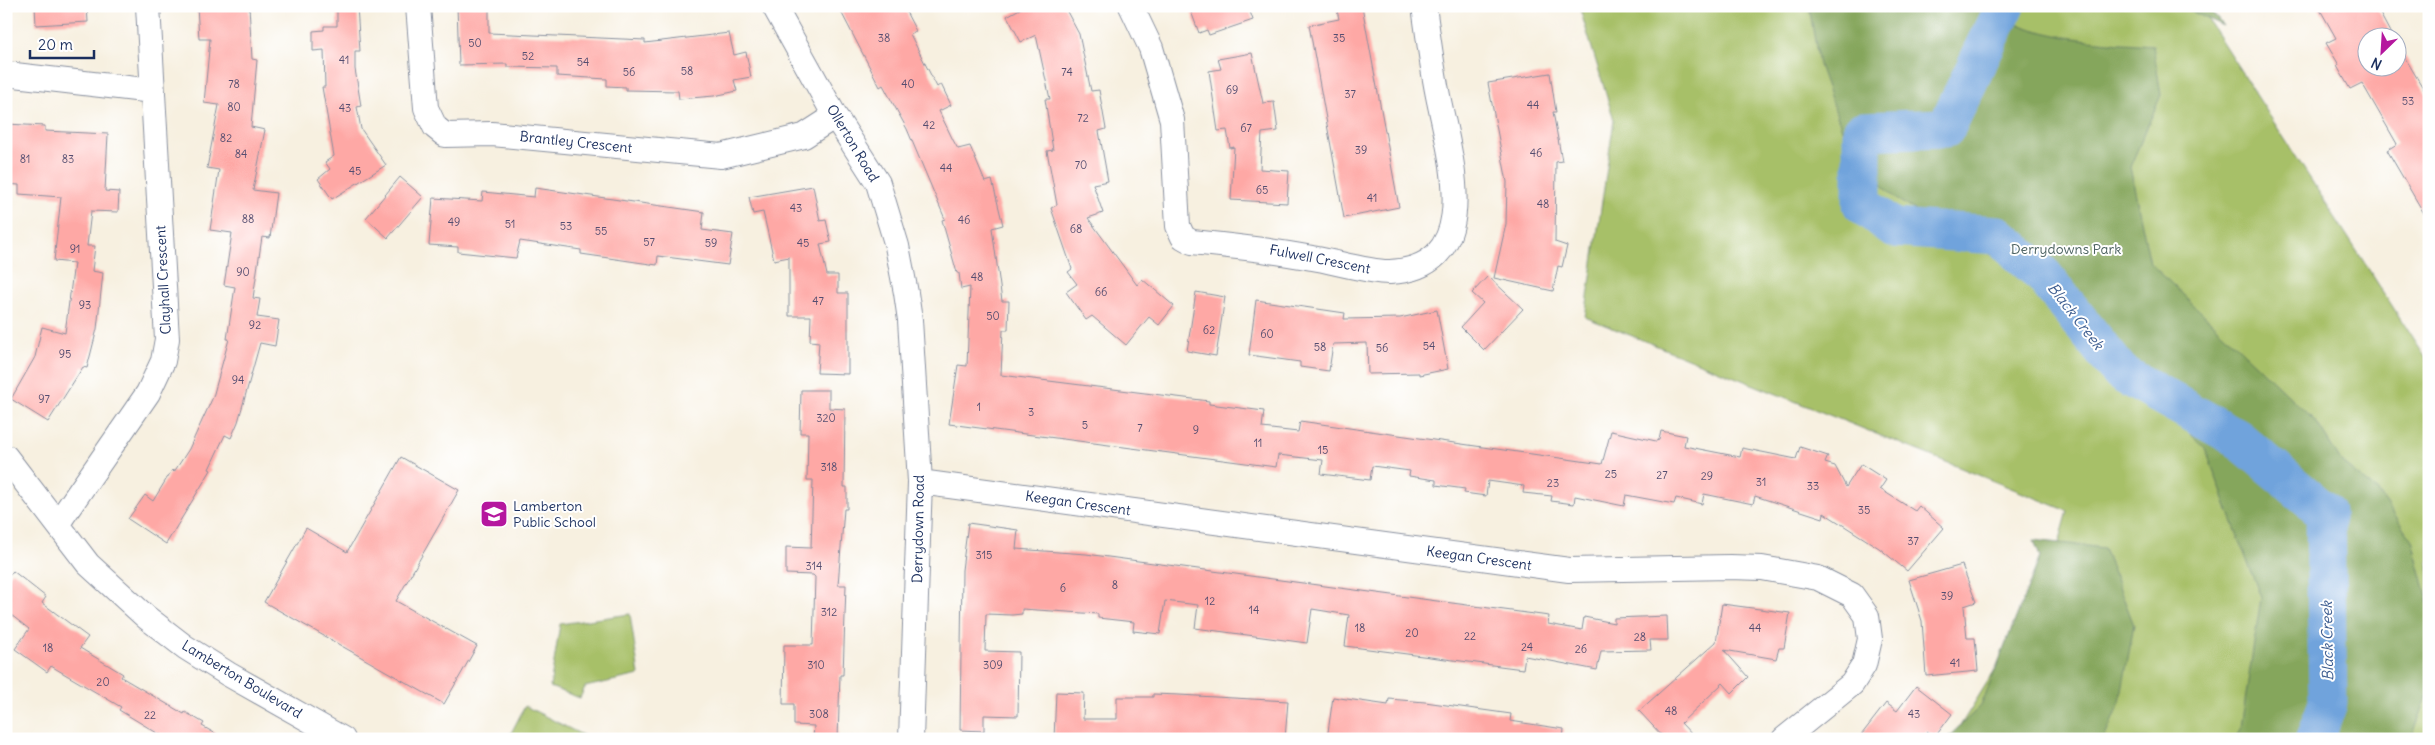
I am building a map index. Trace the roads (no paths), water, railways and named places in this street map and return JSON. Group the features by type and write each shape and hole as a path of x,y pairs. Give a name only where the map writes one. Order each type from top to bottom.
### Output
{"street":[{"name":"Clayhall Crescent","path":"58,522 148,393 163,361 167,338 148,6"},
{"name":"Brantley Crescent","path":"418,6 426,108 435,127 444,136 492,134 721,156 804,136 835,116"},
{"name":"Ollerton Road","path":"774,6 835,116 878,183 897,246 910,320"},
{"name":"Fulwell Crescent","path":"1131,6 1150,48 1172,120 1178,226 1183,236 1192,242 1264,248 1388,272 1413,268 1439,254 1454,224 1456,182 1432,66 1424,6"},
{"path":"6,74 153,91"},
{"name":"Derrydown Road","path":"910,320 920,482 911,739"},
{"name":"Lamberton Boulevard","path":"6,457 58,522 88,564 146,617 185,647 228,674 343,739"},
{"name":"Keegan Crescent","path":"920,482 1568,570 1762,568 1818,578 1852,595 1866,616 1870,639 1864,665 1852,684 1784,739"}],"waterway":[{"name":"Black Creek","path":"2005,6 1946,128 1862,131 1862,204 1893,228 1998,235 2043,275 2121,373 2237,438 2325,512 2328,703 2315,739"}],"place":[{"name":"Lamberton Public School","path":"494,514"}],"park label":[{"name":"Derrydowns Park","path":"2066,249"}]}
